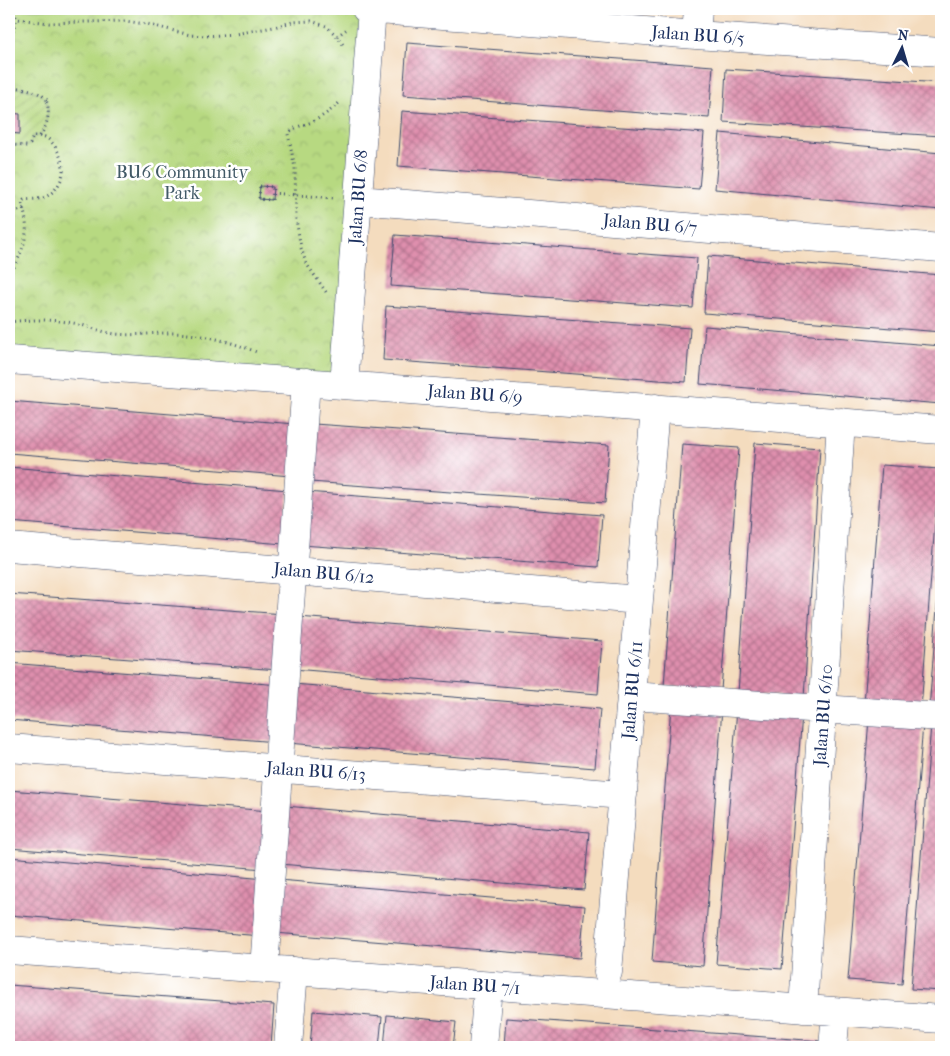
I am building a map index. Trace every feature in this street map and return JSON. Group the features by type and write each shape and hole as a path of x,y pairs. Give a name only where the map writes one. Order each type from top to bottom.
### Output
{"street":[{"name":"Jalan BU 6/5","path":"366,9 697,22 941,52"},
{"name":"Jalan BU 6/8","path":"344,385 349,199 372,9"},
{"name":"Jalan BU 6/7","path":"349,199 941,248"},
{"name":"Jalan BU 6/9","path":"9,360 941,430"},
{"path":"264,969 306,382"},
{"name":"Jalan BU 6/11","path":"608,972 655,408"},
{"name":"Jalan BU 6/10","path":"803,1009 841,422"},
{"name":"Jalan BU 6/12","path":"9,547 639,600"},
{"path":"631,696 941,717"},
{"name":"Jalan BU 6/13","path":"9,748 623,795"},
{"name":"Jalan BU 7/1","path":"9,950 941,1019"},
{"path":"288,1047 294,971"},
{"path":"483,1047 488,986"},
{"path":"834,1047 836,1012"}],"path":[{"path":"9,46 17,9"},
{"path":"9,18 49,23 124,21 147,24 190,35 206,36 235,34 292,22 310,21 326,26 337,36 345,48"},
{"path":"9,87 33,90 46,100 49,112 40,136"},
{"path":"328,297 324,288 306,263 301,248 296,219 295,168 288,134 291,130 324,115 343,99"},
{"path":"9,156 10,133"},
{"path":"9,276 18,260 25,241 26,222 22,204 24,200 40,198 53,192 62,176 63,169 56,147 45,138 33,136 30,144 27,146 10,145"},
{"path":"260,186 273,187 272,194 272,200 259,199 260,186"},
{"path":"272,194 349,199"},
{"path":"9,214 24,208"},
{"path":"9,322 34,319 48,320 79,325 114,334 168,333 204,336 260,354"}],"green space":[{"name":"BU6 Community Park","path":"9,9 323,9 368,13 341,381 9,356"},
{"path":"9,87 22,88 40,94 48,106 48,114 40,136 33,136 30,144 27,146 10,145 10,156 9,156"}],"building":[{"path":"407,43 713,66 709,118 403,95"},
{"path":"726,69 941,83 941,136 723,122"},
{"path":"402,111 704,133 699,189 398,166"},
{"path":"9,113 20,114 20,134 9,133"},
{"path":"720,133 941,153 941,210 715,189"},
{"path":"260,186 273,187 272,200 259,199"},
{"path":"395,235 697,258 693,308 391,286"},
{"path":"708,256 941,275 941,332 704,313"},
{"path":"386,306 690,328 686,382 383,360"},
{"path":"705,326 941,346 941,404 700,384"},
{"path":"9,401 295,424 291,476 9,453"},
{"path":"314,424 609,445 605,503 310,482"},
{"path":"755,443 820,448 804,698 738,693"},
{"path":"682,444 739,448 721,690 664,686"},
{"path":"882,465 939,469 921,709 864,704"},
{"path":"9,467 288,490 284,544 9,522"},
{"path":"306,492 602,515 598,567 302,545"},
{"path":"941,570 941,711 929,710"},
{"path":"9,594 284,614 279,670 9,650"},
{"path":"298,617 602,641 598,694 293,669"},
{"path":"9,663 280,685 276,742 9,720"},
{"path":"293,684 600,709 595,768 288,743"},
{"path":"671,705 722,708 703,966 652,962"},
{"path":"737,709 802,714 782,969 716,964"},
{"path":"869,719 923,724 902,984 848,980"},
{"path":"931,724 941,725 941,991 911,989"},
{"path":"9,790 269,811 264,869 9,848"},
{"path":"285,806 589,832 584,890 280,864"},
{"path":"9,857 266,879 261,936 9,915"},
{"path":"279,880 585,906 580,958 275,933"},
{"path":"9,985 274,1005 271,1047 9,1047"},
{"path":"313,1011 382,1017 379,1047 310,1047"},
{"path":"387,1015 456,1022 453,1047 384,1047"},
{"path":"506,1018 820,1041 820,1047 504,1047"},
{"path":"848,1043 878,1046 878,1047 847,1047"}]}
